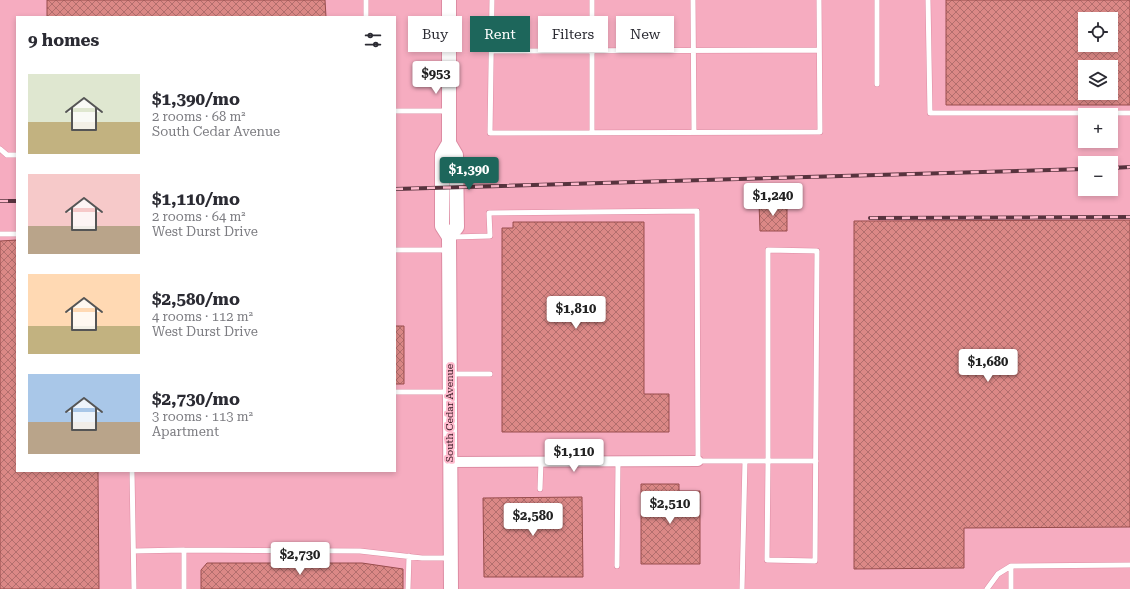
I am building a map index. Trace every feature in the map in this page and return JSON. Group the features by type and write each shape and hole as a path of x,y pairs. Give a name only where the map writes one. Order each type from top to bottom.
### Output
{"main road":[{"name":"South Cedar Avenue","path":"449,0 449,143 456,155 456,226 449,243 449,462 451,589"}],"street":[{"path":"449,462 698,461"}],"lane":[{"path":"366,0 366,16"},
{"path":"492,0 492,16"},
{"path":"592,0 592,16"},
{"path":"693,0 694,132"},
{"path":"491,52 490,133 820,132 818,0"},
{"path":"876,0 877,84"},
{"path":"928,0 930,113 1130,113"},
{"path":"608,52 819,50"},
{"path":"592,52 592,133"},
{"path":"396,111 450,111"},
{"path":"0,149 7,155 16,155"},
{"path":"396,250 490,236 489,212 697,211 698,461 816,461"},
{"path":"0,234 16,234"},
{"path":"768,250 817,251 815,561 767,560 768,461 768,250"},
{"path":"450,374 490,374"},
{"path":"396,392 450,392"},
{"path":"742,589 744,461"},
{"path":"540,489 541,462"},
{"path":"617,566 618,462"},
{"path":"132,472 134,589"},
{"path":"184,550 184,589"},
{"path":"134,551 360,551 450,558"},
{"path":"408,589 409,556"},
{"path":"988,589 998,574 1011,566 1130,565"},
{"path":"1011,566 1011,589"}],"shaded area":[{"path":"0,0 1130,0 1130,589 0,589"}],"building":[{"path":"47,0 325,0 326,16 47,16"},
{"path":"946,0 1130,0 1130,105 946,105"},
{"path":"759,203 787,203 787,231 760,231"},
{"path":"1130,220 1130,527 964,528 964,568 854,569 854,221"},
{"path":"513,222 644,222 644,394 669,394 669,432 502,432 502,228 513,228"},
{"path":"16,240 16,472 98,472 99,589 0,589 0,241"},
{"path":"396,326 404,326 404,384 396,384"},
{"path":"641,484 679,484 679,491 700,491 700,564 641,564"},
{"path":"582,497 583,577 484,577 483,498"},
{"path":"207,563 362,563 403,569 403,589 201,589 201,570"}],"railway":[{"path":"1118,168 1130,167"},
{"path":"396,189 1078,169"},
{"path":"0,201 16,201"},
{"path":"870,218 1130,217"}]}
